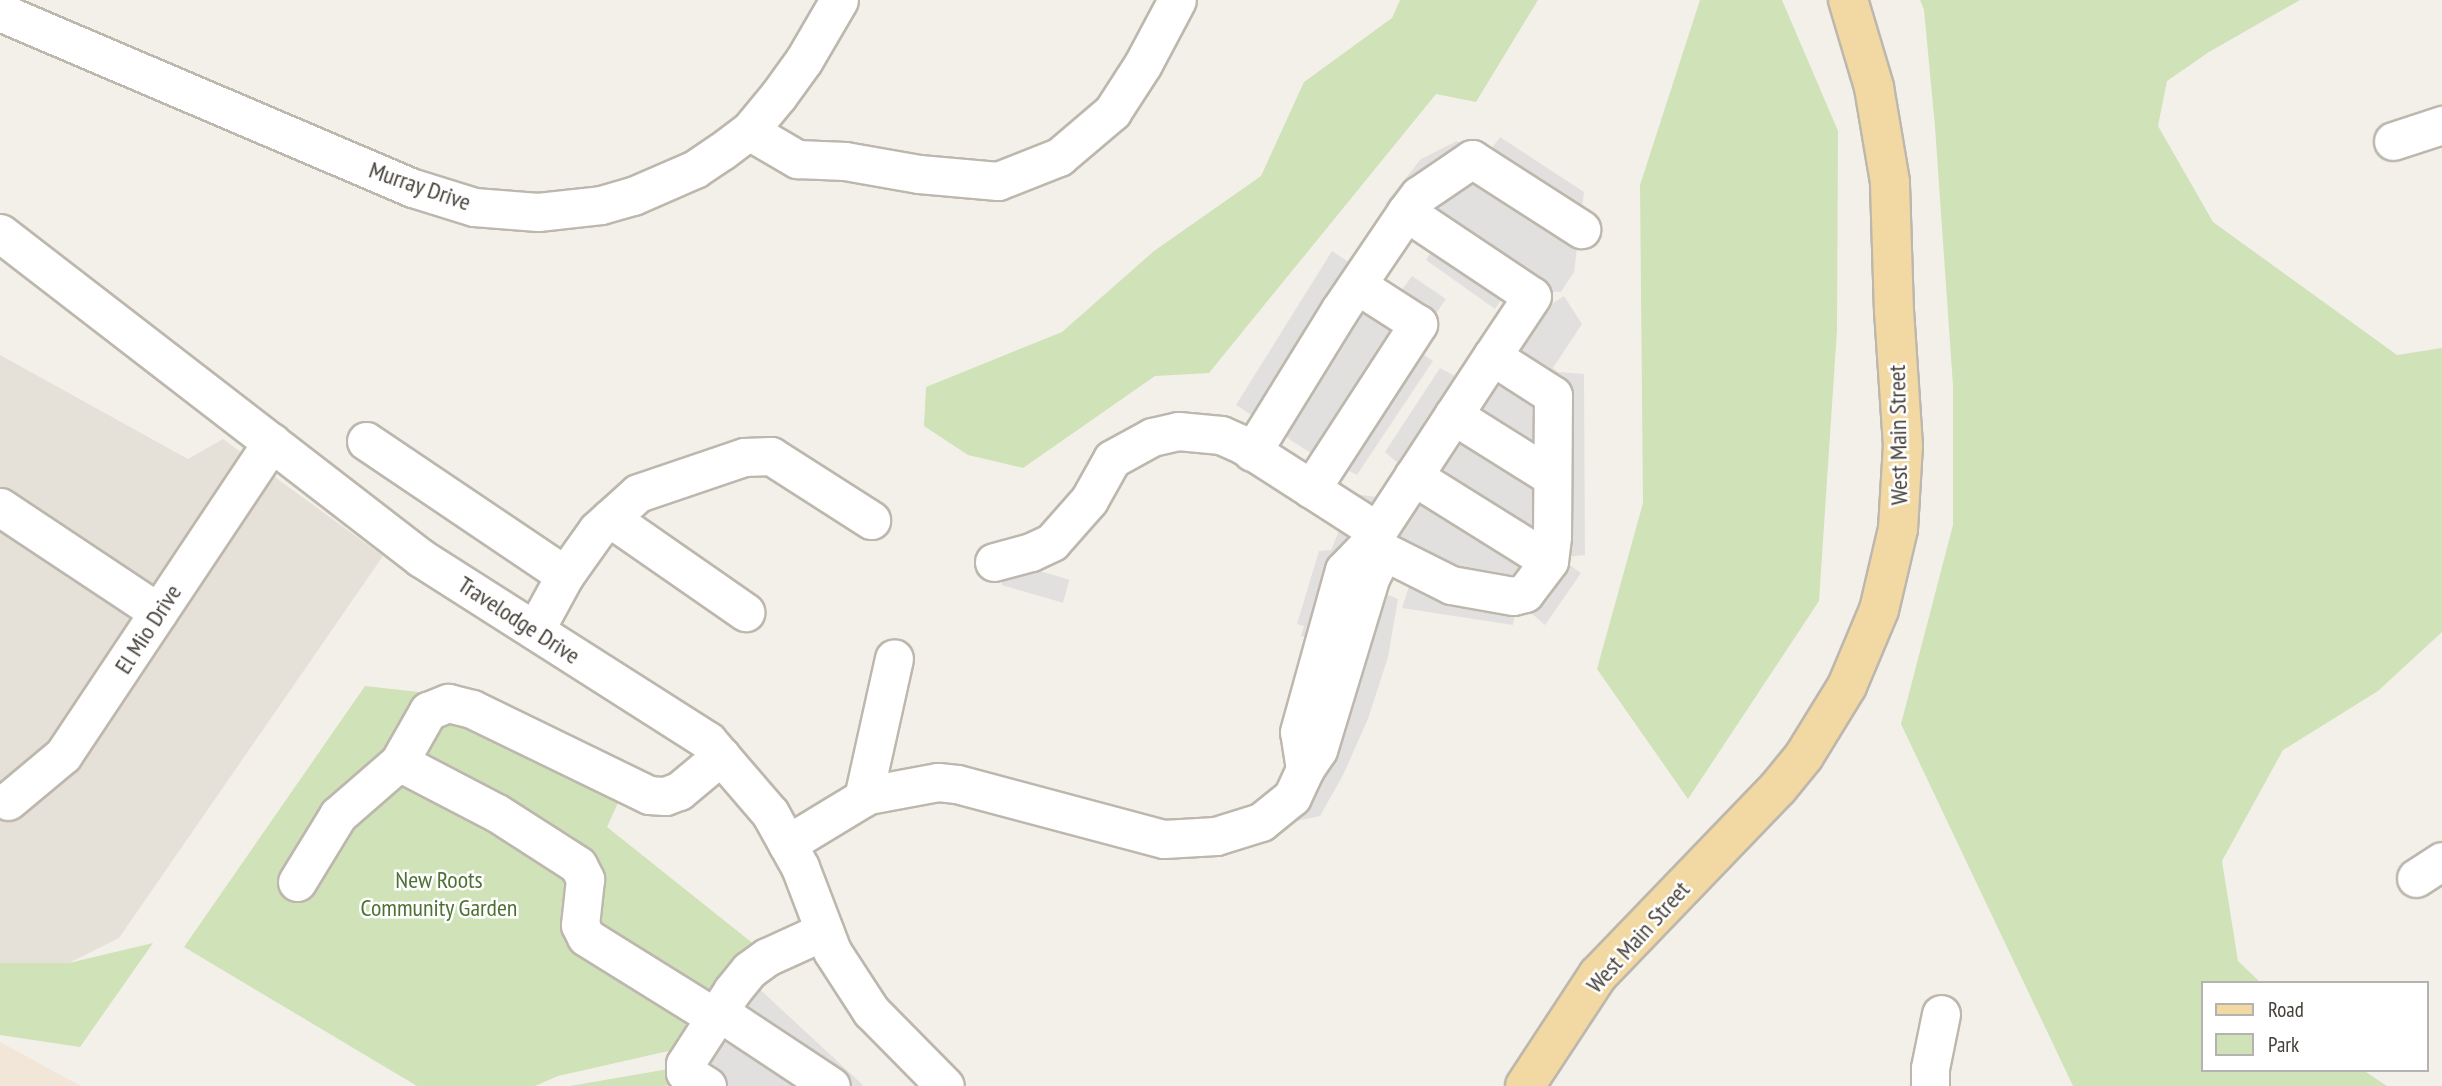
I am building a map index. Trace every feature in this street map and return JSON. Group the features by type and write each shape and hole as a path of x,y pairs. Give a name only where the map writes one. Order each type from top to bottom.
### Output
{"main road":[{"name":"West Main Street","path":"1524,1086 1598,975 1778,788 1804,755 1847,686 1879,610 1898,529 1902,487 1903,446 1894,312 1890,183 1874,87 1848,0"}],"street":[{"name":"Murray Drive","path":"0,12 413,188 474,206 538,212 580,208 623,199 695,169 748,131 804,60 839,0"},
{"path":"748,131 797,159 845,161 919,174 998,181 1059,157 1112,112 1143,64 1177,0"},
{"path":"2393,141 2442,125"},
{"path":"1252,452 1406,212 1419,195 1472,159 1581,229"},
{"path":"787,844 863,798 938,782 957,784 1164,839 1216,836 1261,822 1292,797 1305,769 1299,732 1344,570 1377,542 1413,476 1532,296 1406,212"},
{"name":"Travelodge Drive","path":"0,233 421,558 708,741 770,813 800,867 832,951 871,1011 946,1086"},
{"path":"1311,489 1418,324 1357,285"},
{"path":"995,562 1031,552 1052,542 1089,500 1112,459 1152,437 1196,431 1221,435 1252,452 1311,489 1377,542 1451,585 1513,596 1525,593 1549,561 1553,395 1492,356"},
{"path":"1453,415 1552,477"},
{"name":"El Mio Drive","path":"8,801 63,755 272,442"},
{"path":"366,442 565,575"},
{"path":"535,631 565,575 597,530 638,494 744,457 771,456 872,520"},
{"path":"1413,476 1549,561"},
{"path":"0,507 158,612"},
{"path":"610,518 745,612"},
{"path":"863,798 894,658"},
{"path":"297,883 338,815 399,762 428,711 448,703 472,709 649,795 664,796 679,791 721,756"},
{"path":"399,762 497,813 578,865 585,879 580,925 586,937 831,1085"},
{"path":"696,1079 685,1064 749,970 767,957 824,931"},
{"path":"1930,1086 1930,1068 1941,1014"}],"shaded area":[{"path":"1500,137 1584,192 1574,272 1561,292 1508,289 1495,309 1426,260 1437,243 1385,204 1421,159 1457,141 1486,156"},
{"path":"1332,251 1398,295 1412,276 1446,299 1413,347 1433,361 1357,475 1339,466 1334,468 1236,405"},
{"path":"1564,296 1582,324 1553,368 1558,372 1584,374 1585,555 1567,557 1564,561 1581,573 1545,625 1522,605 1516,606 1513,625 1402,608 1410,583 1404,577 1385,576 1381,592 1398,599 1388,657 1368,719 1343,775 1320,816 1292,822 1316,777 1350,652 1301,636 1304,626 1297,624 1319,551 1331,550 1354,494 1377,497 1399,464 1385,452 1440,368 1457,377 1486,330 1507,342 1541,311"},
{"path":"0,355 188,459 223,439 383,556 119,938 69,963 0,963"},
{"path":"1008,562 1070,580 1063,603 1001,585"},
{"path":"753,983 863,1085 687,1086"},
{"path":"0,1042 81,1086 0,1086"}],"green space":[{"path":"1400,0 1538,0 1476,102 1436,94 1209,373 1155,376 1023,468 968,455 924,426 926,387 1062,332 1154,251 1261,176 1304,82 1392,18"},
{"path":"1700,0 1782,0 1838,131 1837,330 1819,601 1688,799 1597,669 1643,503 1640,185"},
{"path":"1920,0 2300,0 2209,52 2167,81 2158,126 2213,222 2397,355 2442,348 2442,632 2378,691 2283,750 2222,861 2238,961 2259,981 2200,981 2200,1072 2366,1072 2387,1086 2073,1086 1901,724 1953,525 1953,386 1924,10"},
{"name":"New Roots Community Garden","path":"365,686 464,697 618,803 607,827 765,953 704,1043 558,1076 535,1086 417,1086 184,947"},
{"path":"153,943 80,1047 0,1035 0,963 69,963"},
{"path":"680,1067 667,1086 570,1086"}]}
